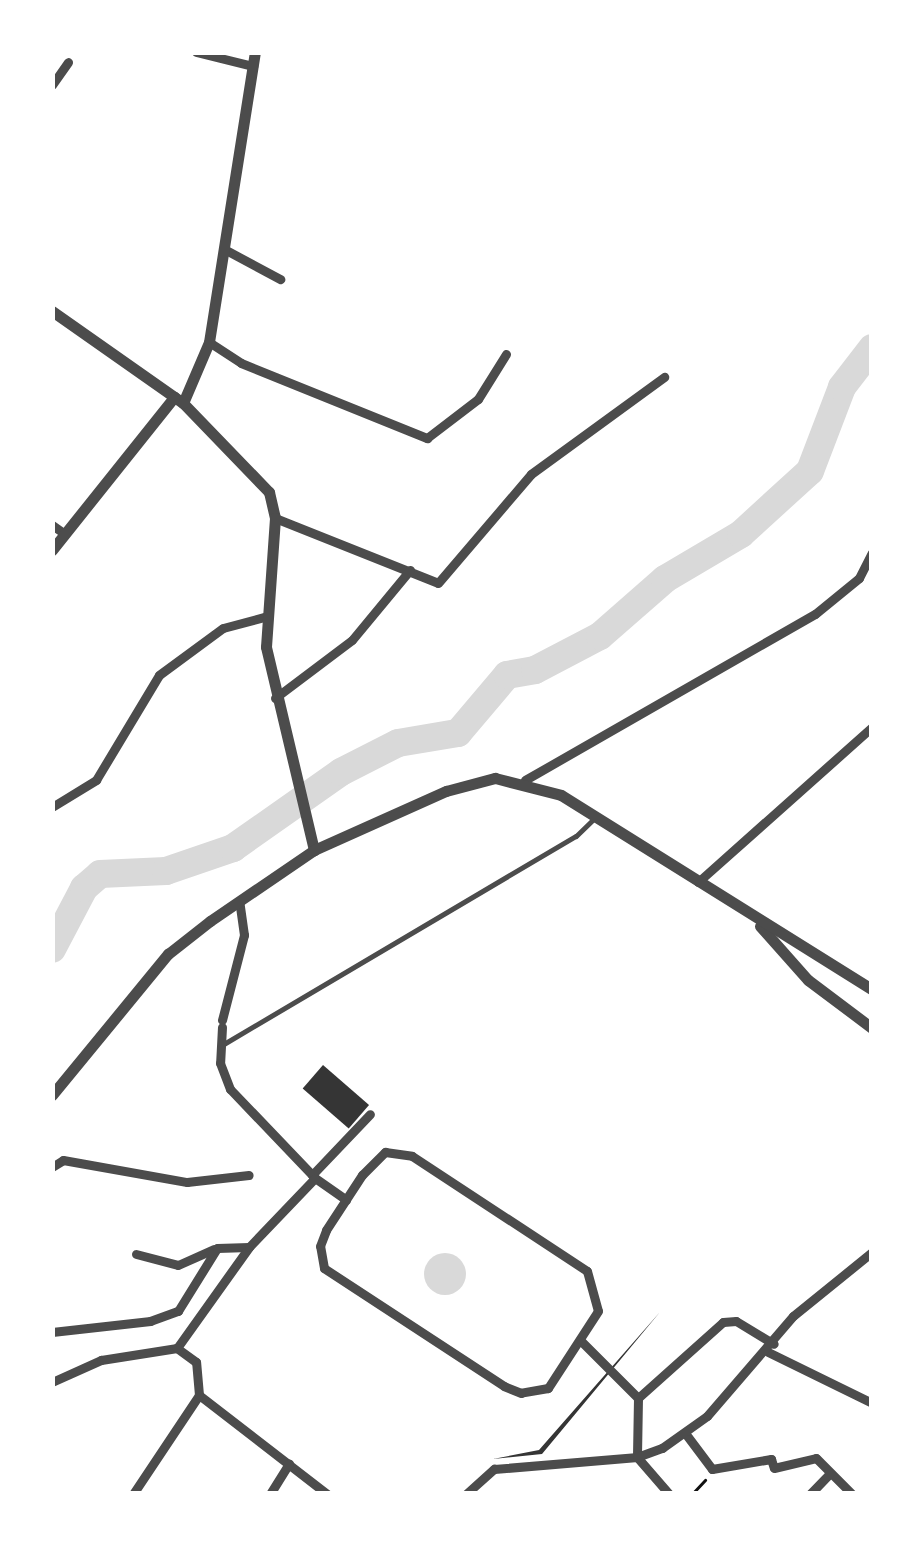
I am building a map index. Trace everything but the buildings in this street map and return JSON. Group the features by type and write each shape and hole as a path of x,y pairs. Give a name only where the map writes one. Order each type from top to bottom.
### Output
{"street":[{"path":"196,52 253,66"},
{"path":"52,550 178,400 209,342 255,52"},
{"path":"52,85 68,62"},
{"path":"224,249 280,278"},
{"path":"55,318 178,400 264,484 275,518 264,617 285,740 314,850"},
{"path":"209,342 241,362 427,438 478,399 506,354"},
{"path":"275,518 438,583 530,474 664,377"},
{"path":"52,525 65,534"},
{"path":"525,780 814,614 858,578 872,553"},
{"path":"276,698 352,640 410,570"},
{"path":"52,807 96,780 136,706 170,666 223,628 264,617"},
{"path":"698,882 872,727"},
{"path":"52,1095 168,954 239,900 314,850 446,791 495,778 525,780 596,817 754,919 872,989"},
{"path":"239,900 244,934 219,1047 230,1089 314,1176 346,1200"},
{"path":"754,919 789,959 872,1028"},
{"path":"789,959 813,954"},
{"path":"177,1348 249,1246 370,1114"},
{"path":"393,1152 412,1156 587,1271 598,1311 581,1341 548,1388 521,1393 330,1277 320,1246 375,1158 393,1152"},
{"path":"52,1167 63,1160 187,1182 249,1175"},
{"path":"136,1254 178,1265 216,1248 249,1246"},
{"path":"52,1332 150,1321 178,1311 216,1248"},
{"path":"466,1494 494,1469 637,1457 685,1433 771,1348 793,1316 869,1258"},
{"path":"638,1398 723,1322 736,1321 771,1348 871,1403"},
{"path":"581,1341 638,1398 637,1457 669,1494"},
{"path":"52,1382 100,1360 177,1348 196,1362 199,1395 132,1494"},
{"path":"199,1395 328,1494"},
{"path":"685,1433 712,1469 770,1459 774,1468 816,1458 852,1494"},
{"path":"270,1494 290,1464"},
{"path":"810,1494 830,1473"}],"lane":[{"path":"219,1047 561,845 596,817"}],"shaded area":[{"path":"445,1253 460,1259 466,1274 460,1289 445,1295 430,1289 424,1274 430,1259"}],"waterway":[{"path":"52,949 84,888 100,874 166,871 233,848 341,772 398,743 458,733 507,675 535,670 600,636 665,579 741,534 810,471 842,387 872,348"}]}
